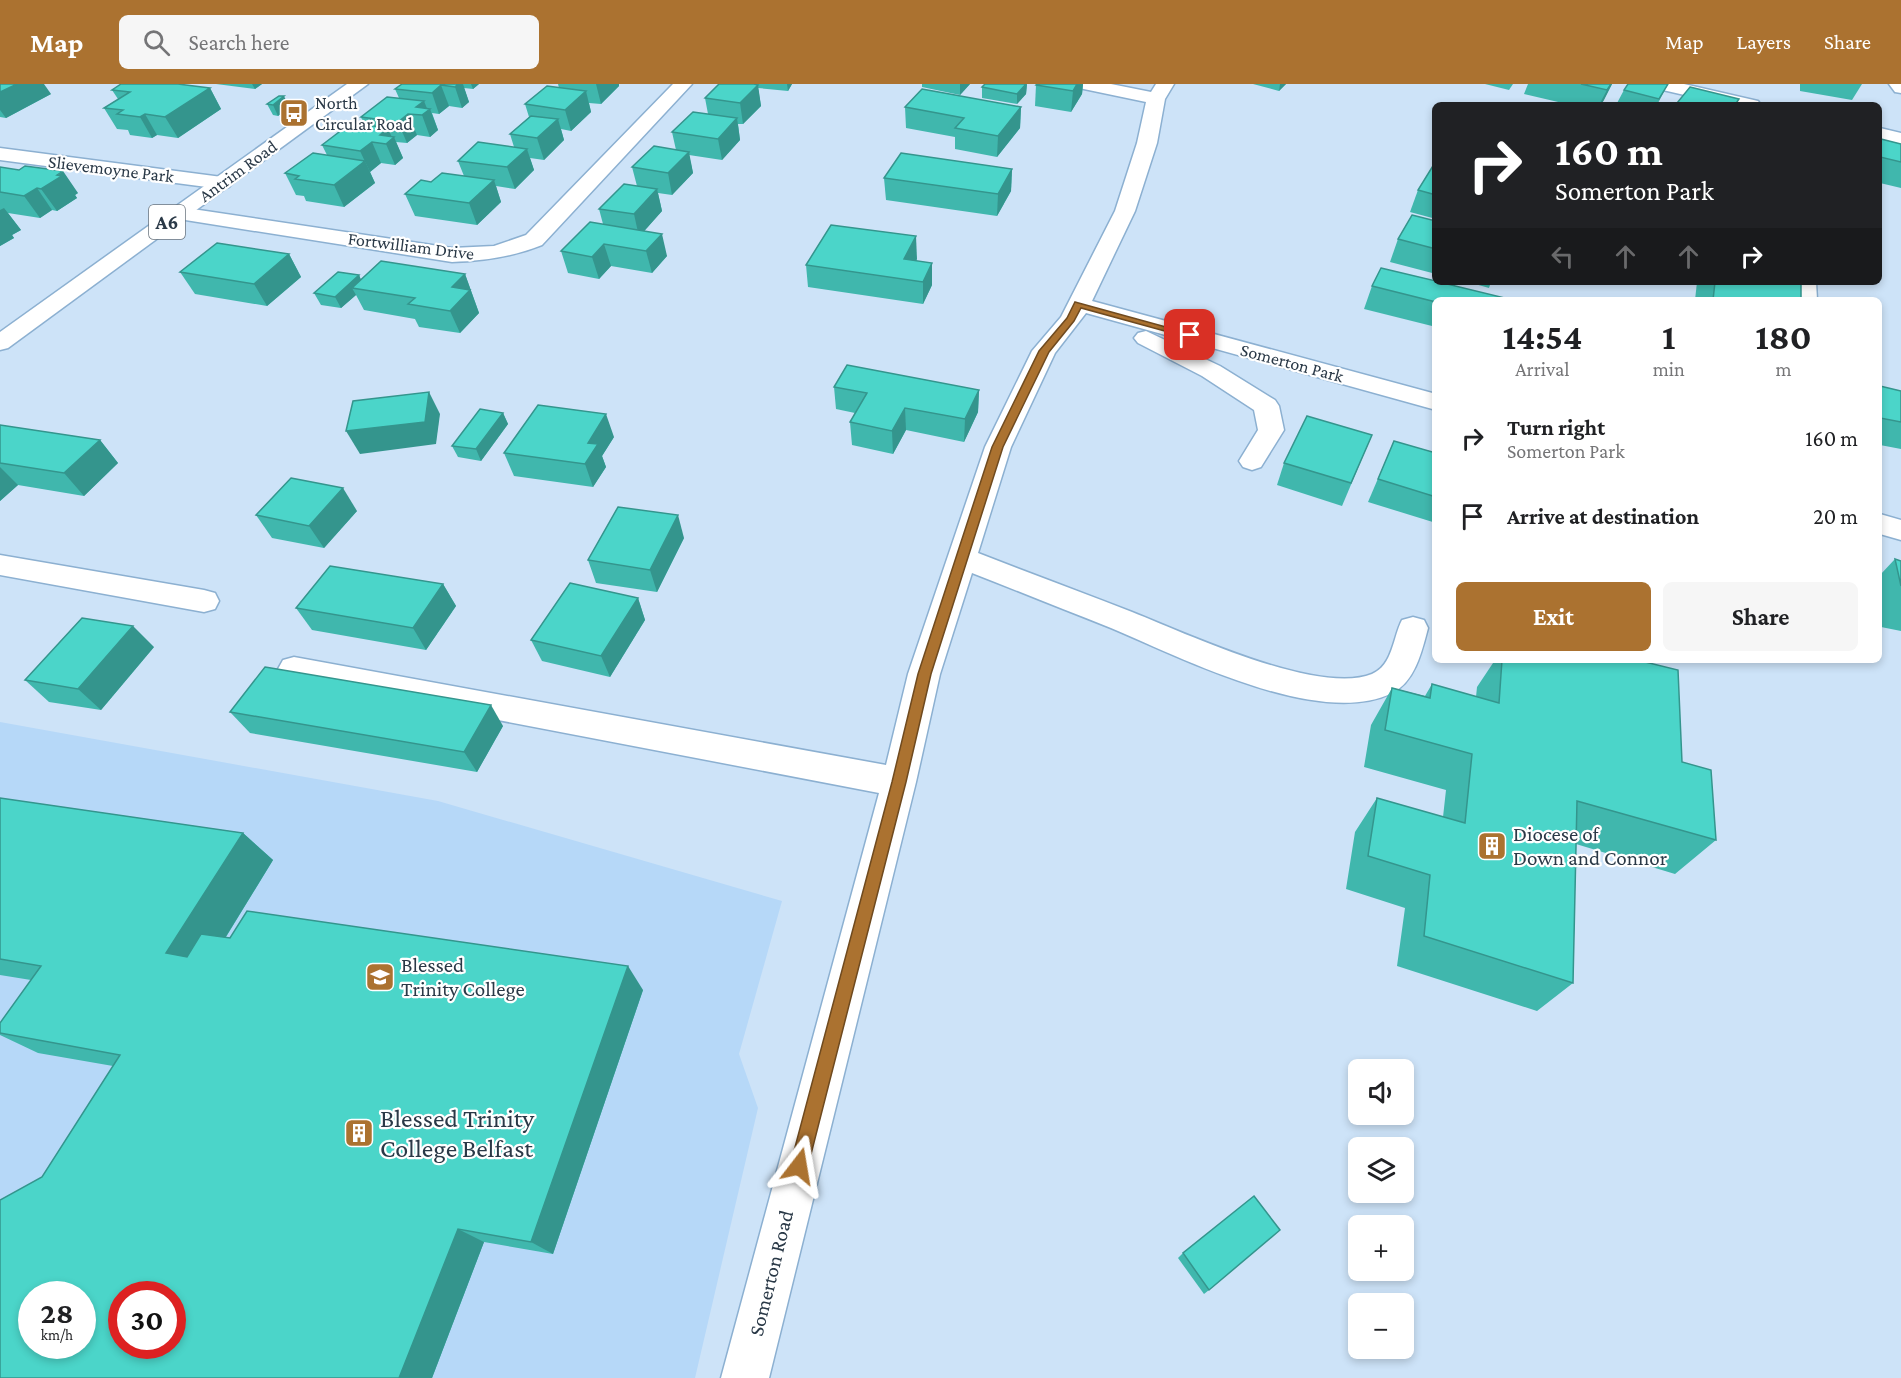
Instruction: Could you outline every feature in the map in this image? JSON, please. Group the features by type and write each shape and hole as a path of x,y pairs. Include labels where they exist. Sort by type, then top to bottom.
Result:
{"street":[{"name":"Antrim Road","path":"0,342 358,84"},
{"name":"Fortwilliam Drive","path":"179,213 452,255 490,255 510,251 534,240 683,84"},
{"path":"1085,84 1161,92"},
{"path":"1660,84 1739,102"},
{"path":"1898,84 1901,88"},
{"name":"Somerton Road","path":"745,1378 899,782 924,674 998,447 1044,351 1075,312 1125,211 1161,92"},
{"path":"1882,134 1901,139"},
{"name":"Slievemoyne Park","path":"0,154 222,183"},
{"path":"1075,312 1148,339 1211,371 1266,406 1271,430 1252,461"},
{"name":"Somerton Park","path":"1075,312 1432,401"},
{"path":"1882,525 1901,530"},
{"path":"962,558 1262,675 1325,689 1349,691 1380,684 1402,666 1413,628"},
{"path":"0,565 204,601"},
{"path":"294,669 899,782"}],"shaded area":[{"name":"Blessed Trinity College","path":"0,722 438,801 782,901 739,1054 758,1108 695,1378 0,1378"}],"building":[{"path":"0,84 17,84 0,92"},
{"path":"121,84 178,84 210,88 165,117 145,114 140,117 117,114 123,110 104,108 130,92 112,90"},
{"path":"402,84 458,84 455,87 441,85 432,93 395,89"},
{"path":"719,84 758,85 740,103 705,98"},
{"path":"985,84 1026,84 1017,94 982,87"},
{"path":"1037,84 1077,84 1073,91"},
{"path":"1581,84 1611,84 1607,90"},
{"path":"1628,84 1668,84 1659,99 1624,90"},
{"path":"547,86 586,91 565,110 525,104"},
{"path":"1690,87 1739,99 1737,102 1678,102"},
{"path":"922,89 1021,107 998,136 955,128 964,118 905,107"},
{"path":"279,96 284,96 273,105 267,104"},
{"path":"387,97 424,101 416,107 430,109 422,115 408,114 398,122 361,117"},
{"path":"693,112 737,118 718,139 672,132"},
{"path":"531,116 558,119 537,138 510,134"},
{"path":"351,123 388,128 380,135 394,137 386,144 372,142 360,151 322,145"},
{"path":"1882,139 1901,144 1901,162 1882,157"},
{"path":"478,142 527,149 507,167 458,161"},
{"path":"654,146 689,152 668,173 632,167"},
{"path":"313,153 365,161 334,185 295,179 299,176 285,173"},
{"path":"901,153 1012,169 998,194 884,178"},
{"path":"25,166 63,171 57,175 62,176 24,196 0,192 0,167 19,170"},
{"path":"1432,167 1432,194 1418,190"},
{"path":"442,173 494,180 469,203 405,194 421,180 431,182"},
{"path":"624,184 657,189 634,214 599,209"},
{"path":"1412,215 1432,220 1432,248 1398,239"},
{"path":"590,222 662,234 646,251 604,244 592,257 561,251"},
{"path":"831,225 916,236 904,259 932,263 923,282 806,265"},
{"path":"217,243 289,254 254,284 180,272"},
{"path":"381,261 465,274 452,287 470,290 450,311 408,304 415,298 352,288"},
{"path":"1381,268 1432,280 1432,285 1451,285 1501,297 1432,297 1432,301 1372,286"},
{"path":"338,272 359,275 335,297 314,293"},
{"path":"1715,285 1801,285 1801,297 1713,297"},
{"path":"847,365 979,390 965,419 905,408 892,431 850,422 867,393 834,387"},
{"path":"1882,386 1901,391 1901,422 1882,418"},
{"path":"429,392 425,422 346,431 353,401"},
{"path":"538,405 606,414 588,443 598,444 585,464 504,453"},
{"path":"480,409 503,413 476,449 452,446"},
{"path":"1307,416 1372,435 1351,483 1284,463"},
{"path":"0,425 100,440 64,473 0,463"},
{"path":"1394,441 1432,452 1432,496 1378,479"},
{"path":"291,478 343,488 309,526 256,515"},
{"path":"618,507 678,515 650,570 588,560"},
{"path":"1895,559 1901,561 1901,586"},
{"path":"330,566 443,584 413,628 296,608"},
{"path":"570,583 638,598 601,656 531,640"},
{"path":"82,618 133,626 78,689 25,680"},
{"name":"Diocese of Down and Connor","path":"1502,663 1649,663 1678,670 1682,762 1711,770 1716,840 1577,801 1573,983 1424,936 1430,875 1368,856 1377,798 1465,823 1472,754 1385,730 1392,688 1430,698 1432,684 1499,703"},
{"path":"265,667 491,705 464,752 230,712"},
{"name":"Blessed Trinity College Belfast","path":"0,798 243,833 166,953 187,957 201,934 230,938 247,911 628,966 531,1242 458,1229 399,1378 0,1378 0,1200 42,1177 120,1055 0,1033 0,1023 41,966 0,959"},
{"path":"1254,1196 1280,1230 1209,1290 1183,1253"}],"place":[{"name":"North Circular Road","path":"294,113"},
{"name":"Diocese of Down and Connor","path":"1492,846"},
{"name":"Blessed Trinity College","path":"380,977"},
{"name":"Blessed Trinity College Belfast","path":"359,1133"}],"route":[{"path":"799,1166 899,782 924,674 998,447 1044,351 1071,319 1078,304 1190,335"}]}
